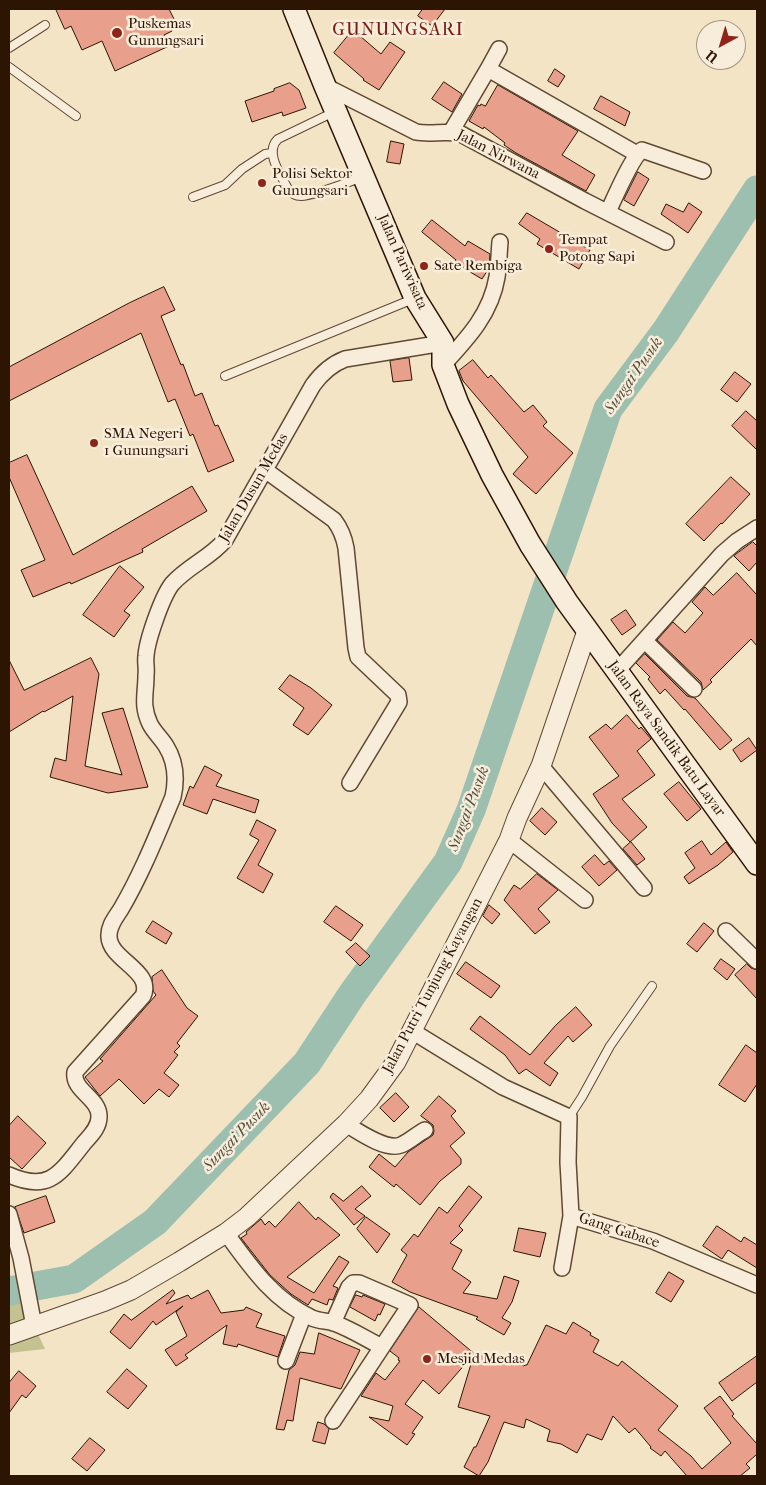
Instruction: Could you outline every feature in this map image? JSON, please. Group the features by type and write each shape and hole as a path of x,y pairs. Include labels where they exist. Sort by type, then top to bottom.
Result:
{"main road":[{"name":"Jalan Pariwisata","path":"294,9 415,298 443,343"},
{"path":"443,343 443,365 474,440 530,544 576,615"},
{"name":"Jalan Raya Sandik Batu Layar","path":"576,615 757,864"}],"street":[{"path":"451,132 499,49"},
{"path":"488,70 637,154"},
{"name":"Jalan Nirwana","path":"325,86 416,132 431,134 451,132 466,136 666,242"},
{"path":"608,212 637,154 642,150 703,170"},
{"path":"443,365 471,335 487,307 497,277 500,242"},
{"name":"Jalan Dusun Medas","path":"9,1175 31,1182 43,1181 54,1176 64,1168 99,1123 98,1110 75,1081 75,1072 143,996 143,980 112,946 109,940 109,931 137,882 173,797 175,788 176,779 173,762 166,746 150,724 144,706 146,656 158,613 167,592 186,570 213,553 225,540 313,385 326,370 344,359 443,343"},
{"path":"265,470 334,520 340,528 344,536 346,548 358,657 398,695 399,702 350,783"},
{"path":"616,672 722,554 757,528"},
{"name":"Jalan Putri Tunjung Kayangan","path":"9,1335 33,1321 105,1302 131,1290 226,1233 247,1217 346,1124 369,1099 396,1062 508,840 541,766 576,615"},
{"path":"645,641 694,689"},
{"path":"541,766 644,888"},
{"path":"508,840 584,900"},
{"path":"726,931 757,961"},
{"path":"412,1031 503,1087 569,1117"},
{"name":"Gang Gabace","path":"569,1117 568,1162 571,1216 660,1244 757,1285"},
{"path":"346,1124 376,1142 394,1146 401,1145 425,1130"},
{"path":"9,1214 21,1258 33,1321"},
{"path":"562,1268 571,1216"},
{"path":"226,1233 272,1292 304,1314 333,1323 382,1346"},
{"path":"333,1323 349,1287 355,1282 410,1304 333,1421"},
{"path":"286,1361 304,1314"}],"lane":[{"path":"9,48 45,25"},
{"path":"9,67 76,116"},
{"path":"336,111 278,139 272,146 272,153 288,189 299,196 325,190 364,176"},
{"path":"193,196 225,185 242,169 265,154 272,153"},
{"path":"225,376 415,298"},
{"path":"569,1117 610,1046 652,986"}],"shaded area":[{"path":"9,1272 45,1349 9,1353"}],"building":[{"path":"56,9 169,9 175,21 169,24 172,31 164,35 169,46 115,71 102,41 82,50 71,26 65,29"},
{"path":"423,9 445,9 432,26 418,16"},
{"path":"353,30 381,54 390,42 405,52 379,90 363,80 334,53"},
{"path":"555,69 565,76 558,87 548,81"},
{"path":"444,82 462,94 452,112 432,99"},
{"path":"290,83 299,90 306,108 283,116 282,112 252,122 245,101"},
{"path":"498,85 578,131 562,155 595,175 586,191 516,153 484,127 483,129 469,121 478,105 485,106"},
{"path":"601,96 630,112 625,126 594,109"},
{"path":"391,141 404,144 400,164 387,162"},
{"path":"638,172 649,179 634,206 624,200"},
{"path":"689,203 702,212 688,233 661,214 666,204 683,212"},
{"path":"527,213 590,250 579,269 537,244 540,239 519,224"},
{"path":"432,220 465,246 468,241 490,254 489,268 482,279 455,263 456,260 422,232"},
{"path":"164,287 175,310 161,316 195,396 202,393 215,426 218,425 234,461 208,472 193,434 190,436 175,399 168,402 141,333 9,401 9,367 129,303"},
{"path":"409,358 412,380 393,382 390,361"},
{"path":"473,360 488,378 491,375 524,412 533,405 547,422 543,426 573,453 536,494 513,474 528,457 463,381 459,371"},
{"path":"735,372 751,384 737,402 721,390"},
{"path":"746,411 757,421 757,450 732,426"},
{"path":"27,455 73,555 192,486 207,511 142,549 143,552 71,584 70,582 33,597 21,570 45,560 9,477 9,463"},
{"path":"731,477 750,494 704,541 686,524"},
{"path":"753,542 757,546 757,562 749,571 734,556"},
{"path":"120,566 144,587 124,611 130,615 114,637 83,615"},
{"path":"737,573 757,595 757,646 751,639 710,680 712,682 703,690 701,682 657,640 673,622 685,633 703,613 692,602 705,587 713,595"},
{"path":"626,610 636,625 622,635 611,620"},
{"path":"645,654 687,696 695,698 732,740 720,750 665,689 660,694 648,679 650,677 636,663"},
{"path":"91,658 99,674 85,766 122,775 102,713 123,708 148,787 108,793 50,777 55,758 66,761 73,696 43,711 9,732 9,660 24,690"},
{"path":"290,675 311,688 332,705 308,735 293,725 304,708 279,689"},
{"path":"627,715 651,739 637,751 655,775 622,799 647,827 630,842 612,823 593,794 619,776 589,737 606,724 611,729"},
{"path":"749,738 757,750 741,762 733,750"},
{"path":"205,766 222,775 216,786 259,800 255,813 213,799 207,814 183,805 190,786 193,788"},
{"path":"679,782 701,809 687,821 664,794"},
{"path":"542,808 557,822 545,835 530,821"},
{"path":"257,820 276,830 258,865 273,874 263,893 237,878 259,840 250,835"},
{"path":"702,841 711,855 726,842 733,852 718,865 689,884 684,877 695,868 685,853"},
{"path":"631,842 645,859 637,865 623,849"},
{"path":"595,855 604,865 609,861 617,870 599,886 582,867"},
{"path":"537,874 558,890 538,909 550,922 535,934 504,900 514,885 520,889"},
{"path":"489,905 500,914 492,924 483,916"},
{"path":"336,906 363,925 351,941 324,922"},
{"path":"153,921 172,933 166,944 146,932"},
{"path":"704,923 714,931 697,952 687,944"},
{"path":"356,943 370,956 360,966 346,952"},
{"path":"721,959 735,969 727,980 714,969"},
{"path":"466,962 500,986 491,998 457,974"},
{"path":"747,964 757,970 757,999 735,975"},
{"path":"162,970 187,1008 198,1016 177,1043 180,1046 174,1052 178,1055 164,1073 179,1085 169,1097 159,1089 144,1104 119,1079 100,1096 85,1077 103,1061 100,1059 156,995 153,991 152,977"},
{"path":"576,1007 592,1025 573,1042 568,1036 544,1063 558,1073 550,1086 526,1069 519,1074 505,1055 470,1029 480,1016 530,1055 555,1026"},
{"path":"746,1045 757,1053 757,1084 745,1102 719,1085"},
{"path":"396,1093 409,1107 394,1122 380,1108"},
{"path":"439,1096 456,1111 451,1116 465,1133 450,1146 461,1159 461,1164 440,1181 420,1205 396,1184 394,1187 369,1167 379,1154 395,1167 408,1152 433,1135 433,1125 421,1116"},
{"path":"18,1116 46,1143 22,1169 9,1157 9,1126"},
{"path":"362,1186 371,1196 355,1209 365,1216 354,1225 330,1197 333,1193 343,1201"},
{"path":"469,1186 482,1197 459,1226 463,1230 450,1243 462,1250 452,1269 471,1282 463,1293 497,1299 504,1276 519,1281 512,1302 502,1318 511,1323 504,1335 476,1319 478,1317 410,1292 392,1282 407,1255 401,1250 414,1234 418,1237 439,1207 447,1213"},
{"path":"46,1196 55,1222 24,1233 15,1207"},
{"path":"299,1202 316,1220 318,1217 340,1235 287,1277 314,1293 339,1256 349,1262 333,1286 338,1288 333,1300 329,1299 327,1305 312,1299 308,1305 291,1294 270,1275 241,1238 261,1219 265,1225 269,1221 275,1227"},
{"path":"366,1217 390,1234 377,1253 357,1229"},
{"path":"717,1226 741,1242 744,1237 757,1245 757,1268 728,1250 722,1259 703,1246"},
{"path":"519,1228 546,1233 540,1257 514,1251"},
{"path":"669,1272 684,1281 671,1302 656,1293"},
{"path":"173,1290 175,1293 166,1304 188,1295 191,1299 208,1290 221,1313 244,1310 246,1307 262,1314 256,1327 285,1336 278,1357 238,1344 237,1347 223,1344 227,1325 185,1355 188,1358 176,1366 165,1350 187,1336 176,1312 183,1306 156,1325 153,1321 130,1349 110,1332 124,1314 131,1320"},
{"path":"356,1295 362,1297 363,1295 385,1304 375,1321 350,1307"},
{"path":"419,1307 477,1356 479,1352 501,1364 504,1356 524,1366 527,1365 546,1325 566,1334 573,1322 599,1340 593,1352 618,1366 622,1361 678,1406 658,1430 691,1456 702,1469 731,1443 704,1408 720,1396 734,1414 732,1416 757,1444 757,1454 746,1464 750,1468 740,1476 687,1476 665,1451 661,1456 650,1448 635,1428 629,1433 613,1416 602,1440 587,1434 577,1453 561,1444 547,1441 550,1430 526,1419 524,1428 504,1422 488,1462 479,1476 464,1467 474,1447 476,1447 490,1416 458,1407 474,1354 439,1394 423,1380 405,1404 423,1417 412,1433 415,1434 407,1445 369,1417 389,1421 393,1406 361,1396 376,1373 385,1380 400,1361 390,1351"},
{"path":"319,1333 360,1350 341,1389 300,1378 293,1421 287,1420 284,1430 276,1429 289,1370 295,1365 300,1352 314,1354"},
{"path":"757,1356 757,1382 732,1401 719,1383"},
{"path":"127,1369 147,1386 128,1409 107,1392"},
{"path":"19,1371 36,1386 26,1398 22,1395 9,1413 9,1383"},
{"path":"318,1422 324,1424 329,1429 325,1444 313,1441"},
{"path":"90,1438 105,1450 87,1471 72,1459"}],"waterway":[{"name":"Sungai Pusuk","path":"9,1291 74,1279 155,1222 307,1063 353,993 448,862 471,810 608,409 666,331 757,190"}],"place":[{"name":"Puskemas Gunungsari","path":"117,33"},
{"name":"Polisi Sektor Gunungsari","path":"262,183"},
{"name":"Tempat Potong Sapi","path":"549,249"},
{"name":"Sate Rembiga","path":"424,266"},
{"name":"SMA Negeri 1 Gunungsari","path":"94,443"},
{"name":"Mesjid Medas","path":"427,1359"}],"district":[{"name":"GUNUNGSARI","path":"398,31"}]}
